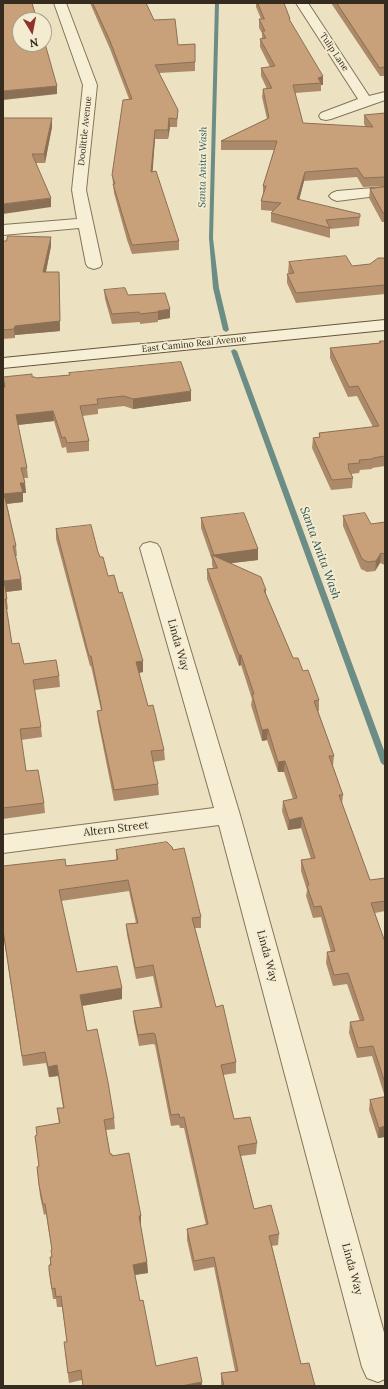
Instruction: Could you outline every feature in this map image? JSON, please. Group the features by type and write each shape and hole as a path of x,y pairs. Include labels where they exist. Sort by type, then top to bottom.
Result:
{"street":[{"name":"Doolittle Avenue","path":"60,3 90,85 79,190 94,264"},
{"name":"Tulip Lane","path":"302,3 366,101"},
{"path":"326,116 366,101 385,96"},
{"path":"336,196 385,191"},
{"path":"3,230 85,223"},
{"name":"East Camino Real Avenue","path":"3,362 385,325"},
{"name":"Linda Way","path":"150,548 228,815 378,1367"},
{"name":"Altern Street","path":"3,844 228,815"}],"building":[{"path":"3,3 32,3 35,12 12,12 12,52 47,52 57,86 3,91"},
{"path":"93,3 146,3 154,20 175,19 178,45 195,44 195,62 155,65 178,110 177,119 169,118 168,130 155,130 151,172 156,171 179,241 132,245 113,184 115,184 112,175 123,100 132,99 110,41"},
{"path":"258,3 284,3 289,19 323,76 318,78 321,83 293,85 303,123 373,127 364,115 385,113 385,177 364,178 357,168 305,172 297,199 360,214 360,217 326,220 330,228 271,213 281,203 261,201 266,186 263,186 277,141 221,141 269,118 263,89 272,88 261,68 275,66 260,39 266,38 262,31 265,31 259,19 264,19"},
{"path":"337,3 385,3 385,68 380,68"},
{"path":"3,118 52,118 44,154 32,154 51,198 3,204"},
{"path":"385,187 385,213 383,213 370,189"},
{"path":"8,236 51,237 43,272 59,272 60,321 15,326 14,329 3,330 3,241 6,241"},
{"path":"346,256 352,266 370,264 378,258 385,258 385,285 296,293 287,274 294,273 289,262"},
{"path":"125,288 128,295 165,293 170,309 140,314 139,312 112,314 104,290"},
{"path":"380,341 385,341 385,456 359,460 360,463 348,464 348,468 353,478 332,480 313,438 320,437 319,433 379,426 358,386 349,387 330,348 380,343"},
{"path":"181,362 191,391 133,399 124,396 97,399 98,404 80,406 89,441 67,443 65,437 62,438 53,411 16,415 27,468 21,468 25,483 20,483 23,492 4,494 16,546 13,546 21,579 4,581 7,599 5,599 12,644 19,643 24,664 56,660 59,676 33,680 41,727 20,729 26,771 38,770 44,803 3,808 3,387 5,387 3,377 32,374 32,377 36,378 70,375 69,373"},
{"path":"244,513 258,549 214,555 201,518"},
{"path":"365,513 371,524 385,522 385,554 381,553 376,561 368,562 362,559 343,516"},
{"path":"91,525 98,552 100,557 103,557 108,576 114,575 119,593 122,592 143,661 136,662 148,706 153,705 164,750 151,751 158,784 114,790 97,711 102,710 91,656 89,656 56,529"},
{"path":"212,555 261,577 266,590 264,590 293,658 298,658 303,671 308,670 319,700 314,701 334,756 329,756 343,795 339,795 370,880 385,878 385,901 371,903 385,942 385,1083 373,1046 358,1048 350,1022 364,1020 348,973 334,975 327,952 335,951 321,906 314,907 301,860 315,858 302,817 289,820 283,801 297,798 285,761 278,762 268,729 262,730 252,694 254,694 241,655 239,655 207,569 217,568"},
{"path":"167,842 173,850 184,848 201,917 192,918 216,1007 223,1005 236,1062 221,1065 234,1119 250,1117 257,1143 238,1146 254,1209 271,1205 279,1234 269,1236 301,1364 309,1363 315,1386 224,1386 221,1373 238,1371 214,1257 194,1261 187,1229 208,1224 184,1117 180,1118 179,1114 171,1115 155,1034 138,1035 133,1011 162,1007 153,965 135,968 126,924 138,923 128,880 59,890 77,972 117,966 122,988 80,995 87,1031 97,1029 108,1082 114,1118 104,1120 110,1154 112,1154 112,1156 129,1153 141,1216 139,1216 147,1262 133,1265 140,1301 143,1300 156,1366 197,1357 202,1382 181,1386 83,1386 81,1370 68,1373 64,1342 67,1342 61,1296 56,1297 55,1288 52,1289 49,1270 49,1265 51,1265 50,1257 52,1257 52,1250 45,1204 43,1204 39,1185 37,1167 39,1166 35,1136 37,1135 36,1127 60,1123 57,1108 64,1108 57,1065 48,1067 45,1052 22,1056 3,930 3,866 65,859 66,866 116,860 118,859 116,850"},
{"path":"385,1097 385,1126 379,1128 370,1100"}],"waterway":[{"name":"Santa Anita Wash","path":"217,3 211,238 216,288 226,330"},
{"name":"Santa Anita Wash","path":"234,351 385,763"}]}
